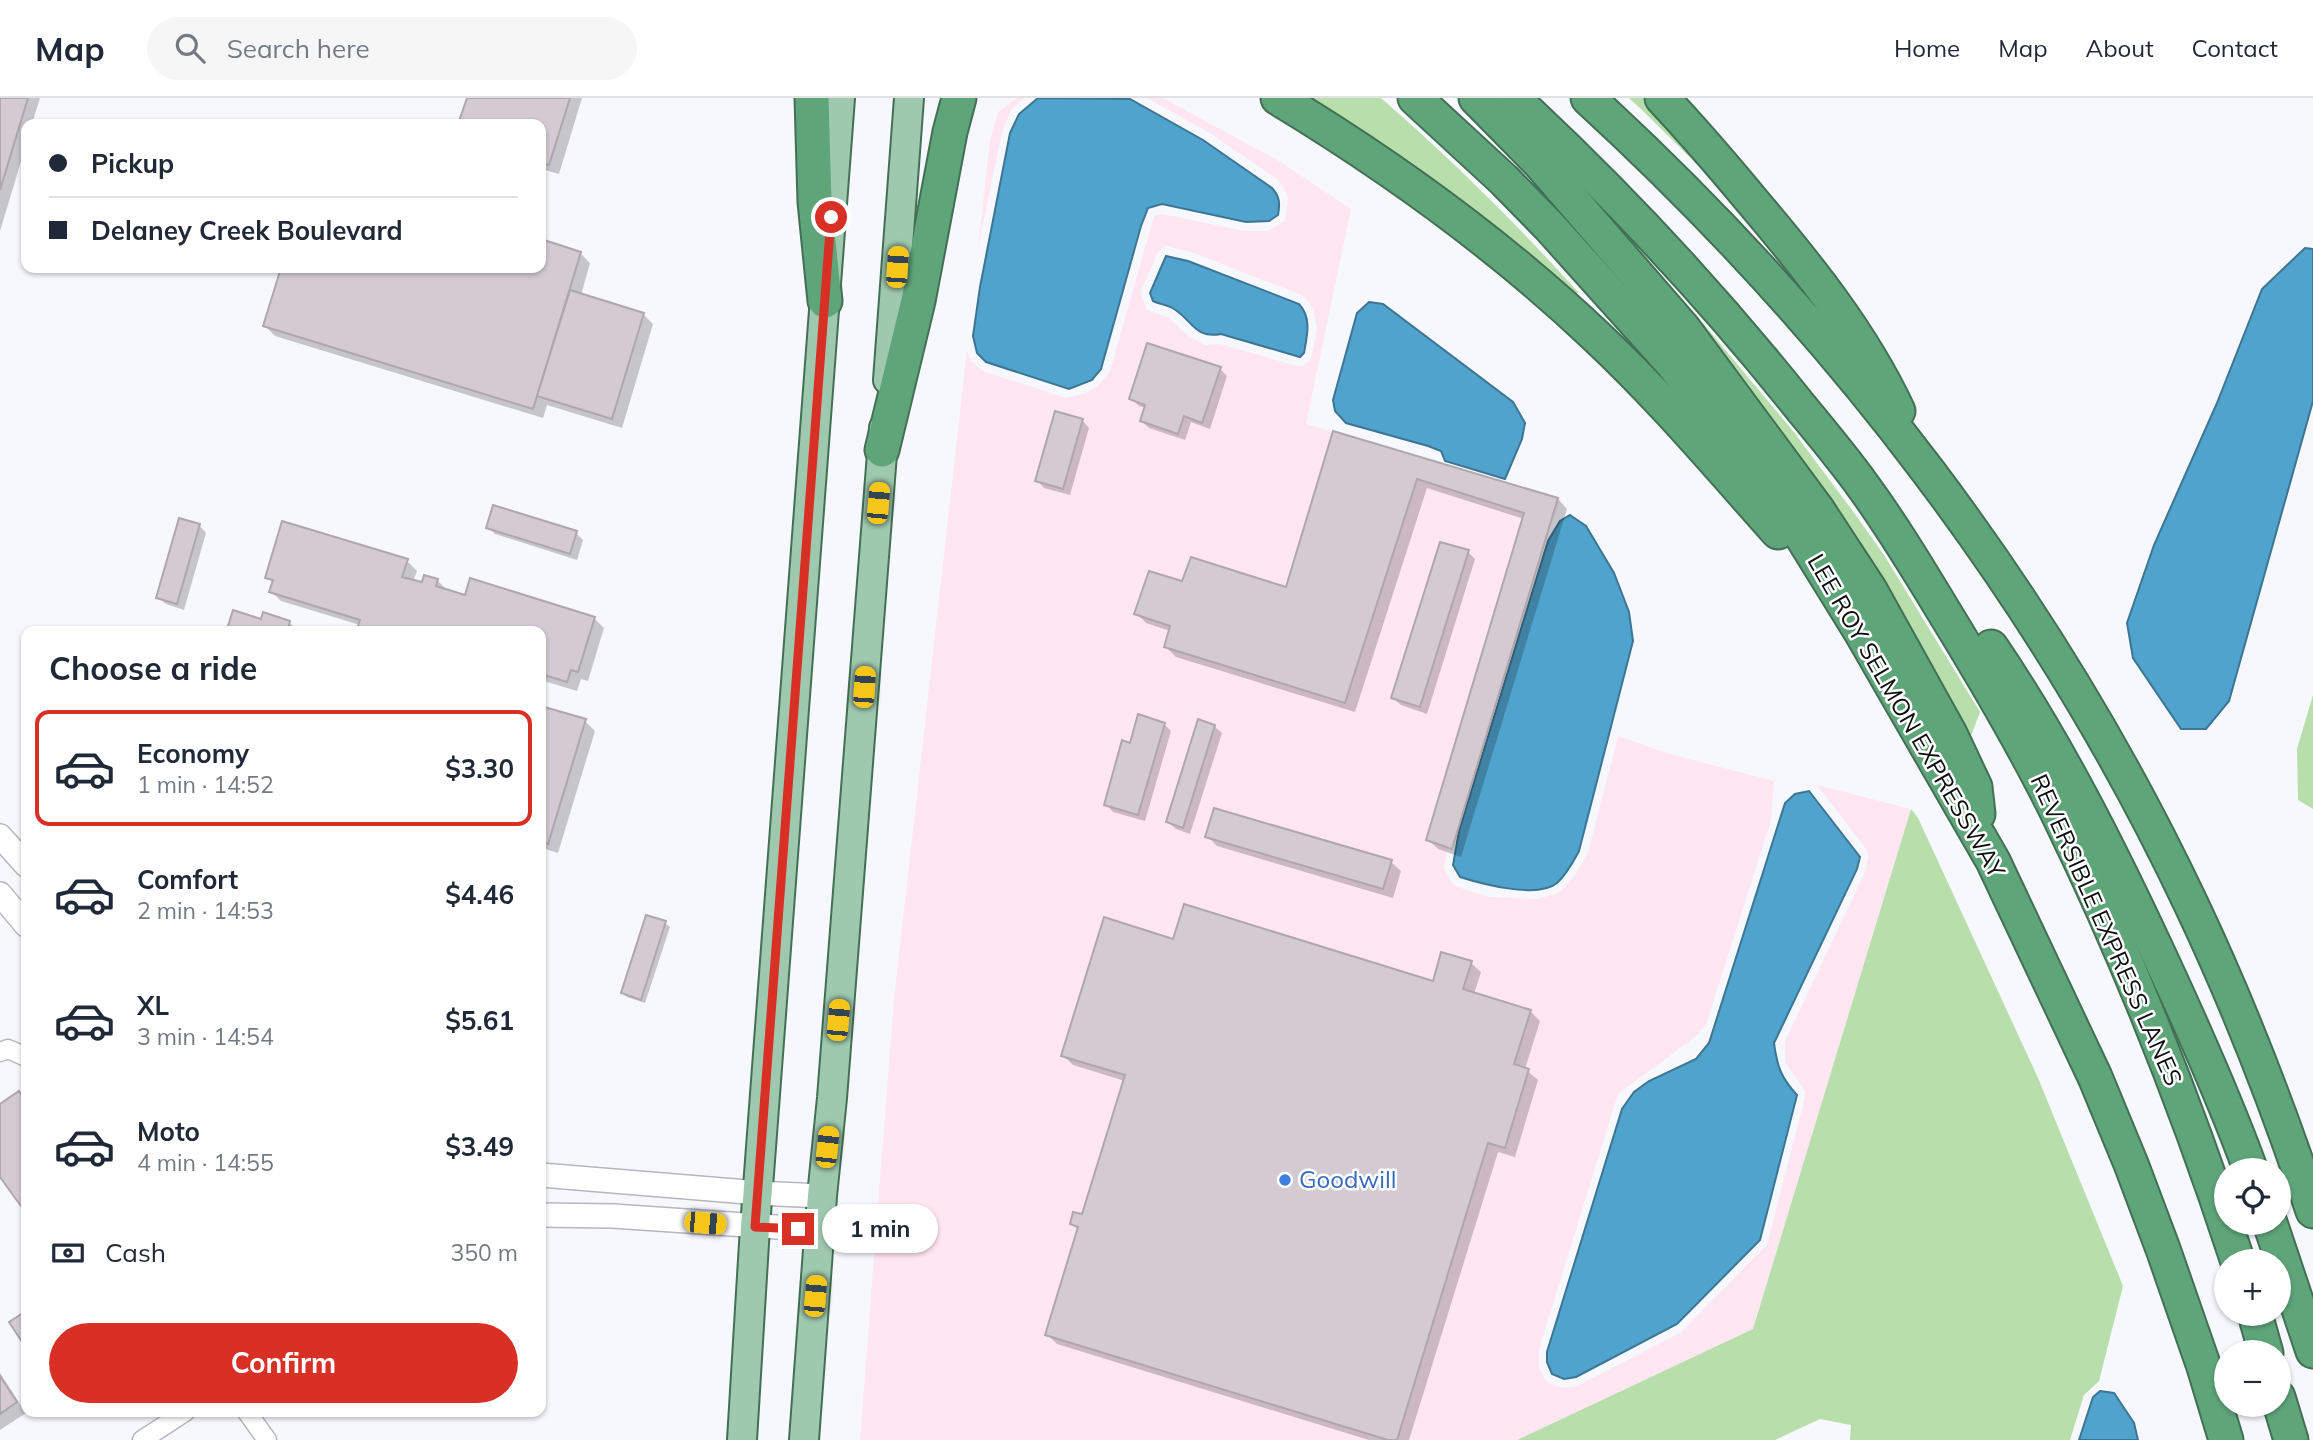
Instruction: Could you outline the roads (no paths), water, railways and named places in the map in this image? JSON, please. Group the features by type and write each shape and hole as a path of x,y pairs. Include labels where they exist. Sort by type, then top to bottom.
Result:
{"highway":[{"path":"812,98 815,202 825,301"},
{"path":"882,450 912,326 959,98"},
{"path":"1278,98 1411,183 1544,289 1673,413 1835,593"},
{"name":"LEE ROY SELMON EXPRESSWAY","path":"1415,98 1504,180 1549,226 1672,363 1783,506 1835,593 1956,773 1987,851 2052,982 2131,1164 2204,1367 2226,1440"},
{"path":"1476,98 1539,162 1683,328 1817,509 1870,590 1950,734 1956,773"},
{"name":"REVERSIBLE EXPRESS LANES","path":"1513,98 1620,201 1721,309 1863,486 1931,590 1994,673 2030,759 2097,898 2159,1043 2234,1249"},
{"path":"1588,98 1757,266 1849,371 1916,456 2021,604 2127,781 2195,914 2258,1059 2313,1211"},
{"path":"1662,98 1777,230 1857,335 1891,396 1916,456"},
{"path":"1994,673 2042,728 2132,897 2206,1059 2246,1158"},
{"path":"2274,1235 2313,1351"},
{"path":"2284,1417 2291,1440"}],"main road":[{"path":"743,1440 755,1227 840,98"},
{"path":"804,1440 909,98"}],"street":[{"path":"0,836 21,859"},
{"path":"0,894 21,919"},
{"path":"0,1052 8,1049 21,1054"},
{"path":"546,1175 822,1196"},
{"path":"546,1215 613,1216 820,1230"},
{"path":"142,1440 177,1417"},
{"path":"251,1417 267,1440"}],"water":[{"path":"1038,98 1130,99 1203,140 1272,188 1279,201 1278,215 1269,221 1246,222 1162,204 1148,208 1101,369 1092,380 1069,389 986,362 977,353 973,336 1010,133 1019,114"},
{"path":"2305,248 2313,249 2313,401 2229,701 2206,729 2181,729 2133,658 2127,623 2154,545 2217,403 2262,289"},
{"path":"1166,256 1188,261 1299,304 1307,321 1304,353 1300,357 1221,334 1205,334 1174,309 1153,301 1150,293"},
{"path":"1369,302 1383,304 1513,402 1525,423 1522,439 1505,479 1445,461 1441,451 1428,446 1346,423 1335,411 1333,400 1357,313"},
{"path":"1570,515 1586,526 1614,573 1629,612 1633,641 1579,851 1567,872 1548,888 1510,889 1460,877 1453,865 1459,831 1548,541 1560,521"},
{"path":"1809,791 1860,857 1857,869 1774,1043 1781,1071 1797,1095 1760,1240 1677,1324 1576,1377 1564,1379 1552,1374 1547,1362 1547,1352 1622,1109 1634,1092 1649,1081 1696,1059 1709,1043 1785,803 1795,794"},
{"path":"2100,1391 2114,1393 2134,1423 2138,1440 2079,1440 2093,1397"}],"place":[{"name":"Goodwill","path":"1285,1180"}]}
